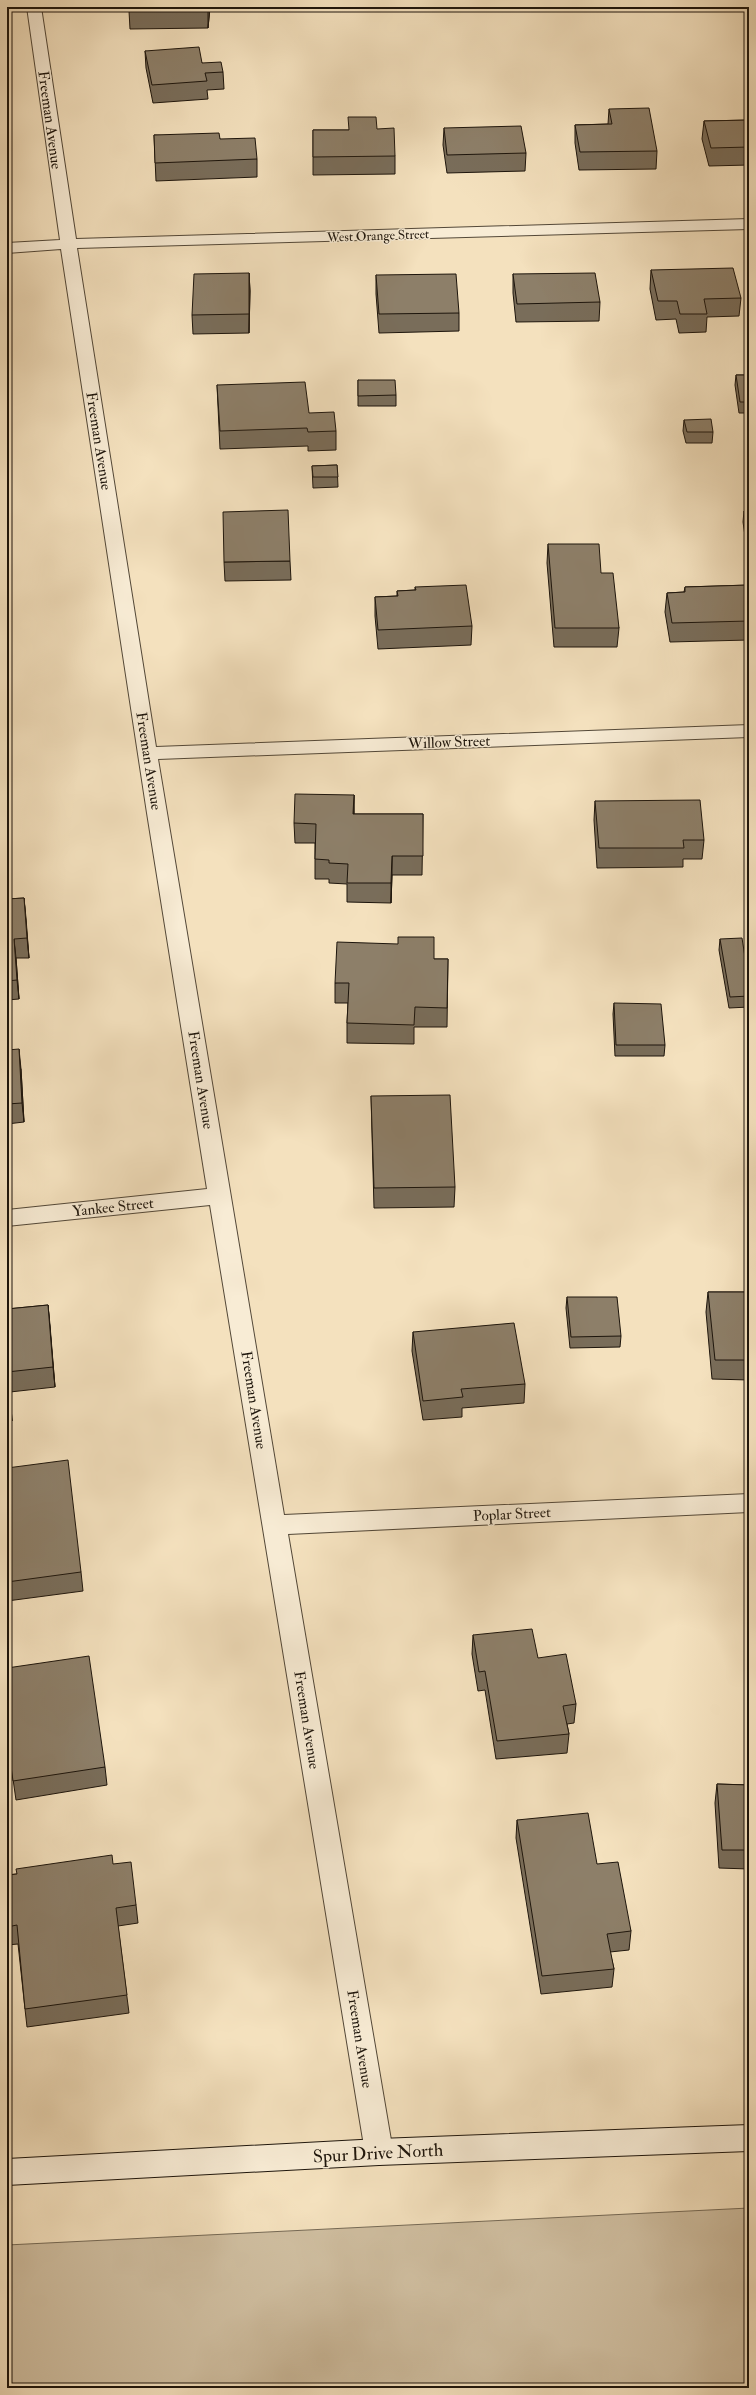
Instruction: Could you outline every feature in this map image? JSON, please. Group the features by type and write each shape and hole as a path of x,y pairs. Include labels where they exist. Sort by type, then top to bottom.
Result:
{"street":[{"name":"Freeman Avenue","path":"34,7 68,244 148,753 274,1525 379,2152"},
{"name":"West Orange Street","path":"7,248 68,244 749,224"},
{"name":"Willow Street","path":"148,753 749,731"},
{"name":"Yankee Street","path":"7,1218 220,1196"},
{"name":"Poplar Street","path":"274,1525 749,1503"},
{"name":"Spur Drive North","path":"7,2172 379,2152 749,2138"}],"shaded area":[{"path":"749,2208 749,2388 7,2388 7,2245"}],"building":[{"path":"130,7 208,7 208,11 129,11"},
{"path":"199,47 202,63 221,62 223,72 205,73 207,81 152,85 145,51"},
{"path":"649,108 657,151 580,152 575,125 612,124 609,109"},
{"path":"348,117 376,117 377,129 394,128 395,156 313,157 313,130 349,130"},
{"path":"749,120 749,147 711,148 704,121"},
{"path":"521,126 526,153 447,155 444,128"},
{"path":"219,133 220,139 255,138 257,159 155,163 154,135"},
{"path":"733,268 741,298 704,299 707,314 680,314 677,301 658,301 651,270"},
{"path":"249,273 249,314 192,315 194,274"},
{"path":"595,273 600,302 517,304 513,274"},
{"path":"456,274 459,313 379,314 376,275"},
{"path":"736,375 749,375 749,402 740,402"},
{"path":"358,380 395,380 396,395 358,396"},
{"path":"305,382 309,413 334,412 336,431 308,432 307,428 220,431 217,385"},
{"path":"711,419 713,432 687,432 684,420"},
{"path":"337,465 338,477 313,477 312,466"},
{"path":"288,510 290,561 224,562 223,512"},
{"path":"744,511 749,511 749,525 746,525"},
{"path":"548,544 599,544 601,573 613,573 619,628 555,628"},
{"path":"466,585 472,626 378,630 375,597 398,596 397,591 416,590 415,587"},
{"path":"749,585 749,621 672,623 667,593 685,592 685,587"},
{"path":"295,794 354,795 353,814 423,814 423,856 392,856 391,883 347,883 348,864 329,863 329,860 315,859 316,824 294,823"},
{"path":"700,800 704,840 683,840 684,848 599,848 595,801"},
{"path":"24,898 27,938 14,939 17,980 7,981 7,899"},
{"path":"398,937 434,937 434,959 448,959 447,1008 415,1007 414,1025 347,1023 349,983 335,983 337,942 398,944"},
{"path":"742,938 749,983 749,996 730,997 720,939"},
{"path":"614,1003 661,1004 665,1045 616,1045"},
{"path":"19,1049 22,1103 7,1104 7,1050"},
{"path":"450,1095 455,1187 374,1188 371,1096"},
{"path":"708,1292 749,1292 749,1360 715,1360"},
{"path":"567,1297 617,1297 621,1336 571,1337"},
{"path":"48,1305 53,1367 7,1372 7,1309"},
{"path":"514,1323 525,1384 461,1389 463,1397 423,1401 413,1332"},
{"path":"7,1372 9,1402 7,1402"},
{"path":"68,1460 81,1572 7,1582 7,1468"},
{"path":"532,1629 538,1658 566,1654 576,1704 563,1706 569,1734 497,1741 485,1671 479,1672 473,1635"},
{"path":"89,1656 105,1767 13,1781 7,1737 7,1668"},
{"path":"717,1784 749,1785 749,1850 722,1850"},
{"path":"588,1813 597,1864 618,1862 631,1931 607,1934 614,1969 542,1976 517,1820"},
{"path":"112,1855 113,1864 131,1862 136,1905 116,1908 127,1995 25,2009 17,1925 7,1927 7,1875 17,1874 16,1869"}]}
